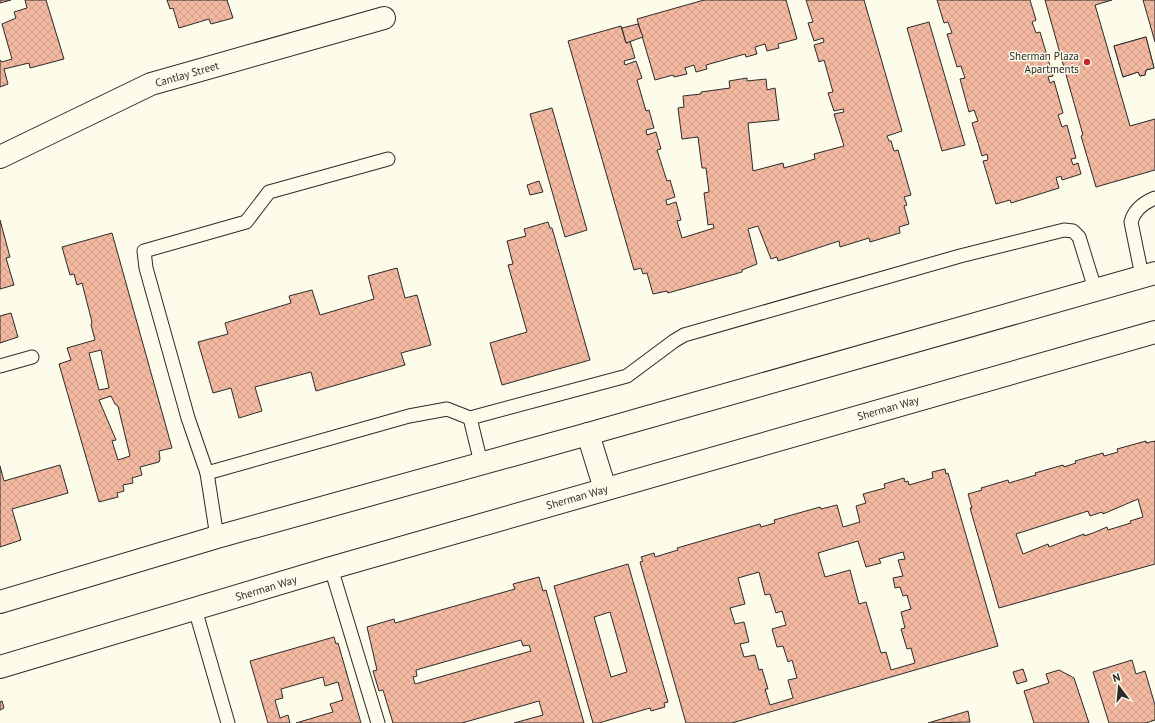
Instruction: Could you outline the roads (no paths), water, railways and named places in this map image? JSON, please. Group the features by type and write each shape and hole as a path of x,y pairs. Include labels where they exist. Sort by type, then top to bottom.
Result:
{"main road":[{"name":"Cantlay Street","path":"0,157 151,84 384,18"},
{"path":"0,602 217,537 588,434 1149,274"},
{"name":"Sherman Way","path":"0,667 331,568 1155,332"},
{"path":"588,434 605,489"}],"lane":[{"path":"217,537 207,473 188,418 146,268 144,251 246,222 269,192 388,159"},
{"path":"1149,274 1131,222 1133,214 1145,202 1155,198"},
{"path":"207,473 409,416 447,409 470,418 627,376 684,335 960,256 1064,230 1073,231 1079,237 1095,289"},
{"path":"0,366 32,356"},
{"path":"470,418 481,463"},
{"path":"331,568 378,723"},
{"path":"195,609 228,723"}],"place":[{"name":"Sherman Plaza Apartments","path":"1087,62"}]}
